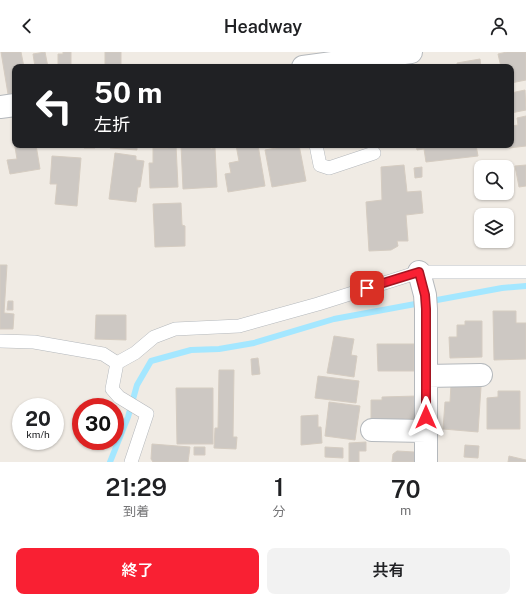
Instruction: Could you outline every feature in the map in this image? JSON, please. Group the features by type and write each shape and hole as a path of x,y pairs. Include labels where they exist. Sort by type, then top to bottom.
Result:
{"street":[{"path":"327,64 411,52"},
{"path":"0,107 12,105"},
{"path":"419,272 425,302 426,462"},
{"path":"426,376 481,375"},
{"path":"372,430 426,431"}],"lane":[{"path":"317,148 320,165 329,168 374,153"},
{"path":"117,363 135,353 154,337 175,329 238,326 318,304 419,272 526,272"},
{"path":"0,341 34,342 103,354 117,363"},
{"path":"117,363 112,389 119,397 143,413 147,414 131,462"}],"building":[{"path":"1,52 21,52 23,64 12,64 12,93 8,94"},
{"path":"45,52 47,64 35,64 33,54"},
{"path":"63,52 71,52 71,64 58,64 58,54 63,54"},
{"path":"105,52 121,52 121,64 105,64"},
{"path":"507,52 526,52 526,80 514,82 514,64 500,64 498,54"},
{"path":"480,59 481,64 457,64"},
{"path":"525,90 526,110 514,112 514,92"},
{"path":"526,116 526,146 514,147 514,126 518,125 517,118"},
{"path":"15,148 36,148 40,169 10,174 7,160 17,159"},
{"path":"110,148 137,148 137,150"},
{"path":"153,148 176,148 178,187 150,188 149,163 153,163"},
{"path":"181,148 215,148 217,187 183,189"},
{"path":"237,148 259,148 265,186 228,192 225,174 231,173 229,163 239,161"},
{"path":"276,148 300,148 306,181 272,187 265,150"},
{"path":"417,148 477,148 478,156 426,162 424,149 417,150"},
{"path":"115,153 136,156 136,160 144,161 136,202 109,199"},
{"path":"52,156 81,158 77,206 55,204 57,184 50,184"},
{"path":"404,165 407,192 421,191 423,213 406,215 408,241 397,241 398,246 391,250 369,251 366,202 382,200 381,167"},
{"path":"526,165 526,186 519,187 515,166"},
{"path":"422,167 422,177 415,178 414,168"},
{"path":"181,203 182,225 185,226 185,246 155,247 153,204"},
{"path":"0,265 7,265 4,313 14,314 13,329 0,329"},
{"path":"8,301 13,301 13,310 7,310"},
{"path":"493,311 516,311 516,323 526,323 526,359 494,360"},
{"path":"96,315 126,315 126,340 95,339"},
{"path":"465,321 482,321 482,357 450,358 449,337 457,337 457,325 465,325"},
{"path":"334,336 354,339 351,355 357,356 354,377 327,373"},
{"path":"377,344 414,344 414,371 378,371"},
{"path":"258,358 260,374 252,375 251,359"},
{"path":"219,370 234,370 233,437 237,437 236,449 214,448 215,428 218,428"},
{"path":"318,376 359,381 356,403 315,398"},
{"path":"451,384 481,387 478,432 443,429 445,402 450,402"},
{"path":"176,388 213,388 213,444 177,444"},
{"path":"498,391 520,391 520,429 487,429 487,398 498,397"},
{"path":"417,396 417,419 404,419 404,425 371,423 371,400 382,400 382,397"},
{"path":"329,402 360,406 355,440 325,436"},
{"path":"318,415 318,427 321,427 322,443 301,445 301,416"},
{"path":"366,442 366,451 359,451 359,462 349,462 349,443"},
{"path":"152,444 190,447 188,462 153,462 151,459"},
{"path":"465,445 479,446 478,458 464,457"},
{"path":"194,447 205,447 205,455 194,455"},
{"path":"325,447 343,448 343,458 325,457"},
{"path":"397,451 414,452 423,462 392,462 393,454"},
{"path":"509,456 526,460 526,462 508,462"}],"waterway":[{"path":"110,462 128,417 137,385 151,361 191,350 219,349 254,343 334,319 502,288 526,286"}],"route":[{"path":"367,288 419,272 425,295 426,309 426,417"}]}
